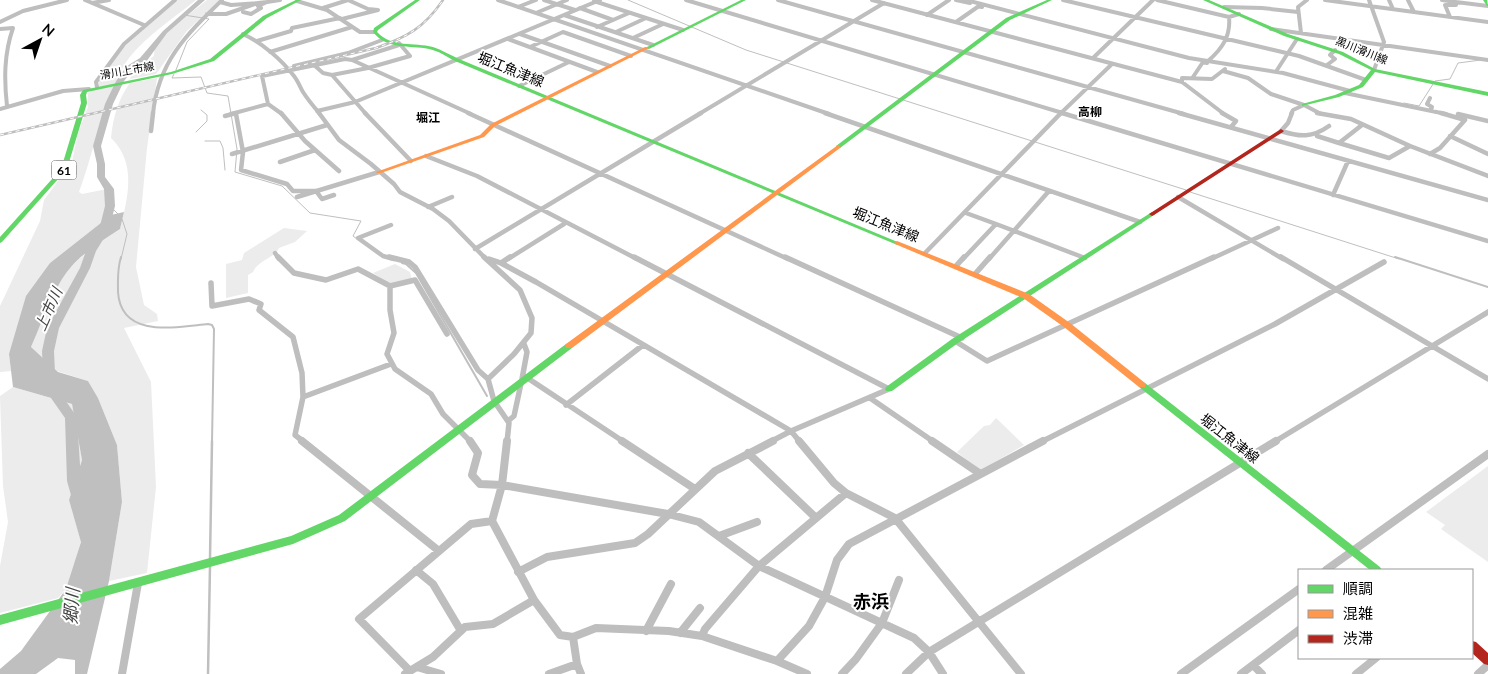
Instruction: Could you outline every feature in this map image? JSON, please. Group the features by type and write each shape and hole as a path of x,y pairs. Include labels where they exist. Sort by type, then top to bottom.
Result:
{"street":[{"path":"0,22 23,11 67,0"},
{"path":"85,0 144,25"},
{"path":"92,3 109,0"},
{"path":"0,109 63,91 93,88 124,44 175,0"},
{"path":"217,14 225,6 280,0"},
{"path":"257,40 291,31 292,28 378,10 368,9 348,0 323,8"},
{"path":"360,32 372,34 418,0"},
{"path":"501,0 1140,222"},
{"path":"518,7 536,0"},
{"path":"544,0 575,10"},
{"path":"536,13 567,0"},
{"path":"589,0 683,30"},
{"path":"318,111 355,102 401,84 600,0"},
{"path":"686,0 1488,241"},
{"path":"297,197 379,172 482,136 493,125 744,0"},
{"path":"778,0 1488,200"},
{"path":"872,0 1182,82 1215,109 1236,121 1231,127"},
{"path":"927,14 949,0"},
{"path":"956,0 1016,14"},
{"path":"966,0 1202,62 1282,73 1376,101 1431,109 1488,121"},
{"path":"0,620 293,540 342,518 524,378 670,274 963,52 1016,14 1050,0"},
{"path":"1063,0 1288,54 1326,65 1366,80"},
{"path":"1092,58 1153,0"},
{"path":"1157,0 1229,17 1239,14"},
{"name":"黒川滑川線","path":"1205,0 1271,29 1299,36 1334,50 1374,70 1488,94"},
{"path":"1277,70 1299,36 1299,5 1307,0"},
{"path":"1325,0 1488,22"},
{"path":"518,572 547,557 635,543 648,534 715,470 791,432 889,389 904,380 927,361 1281,131 1288,123 1293,110 1361,86 1374,70 1384,45 1369,0"},
{"path":"1389,0 1392,9"},
{"path":"1408,0 1414,12"},
{"path":"1442,0 1488,5"},
{"path":"1485,0 1488,5"},
{"path":"151,131 156,92 161,75 177,47 221,1 225,6"},
{"path":"298,1 323,8 360,32 372,34 382,40"},
{"name":"滑川上市線","path":"0,241 64,169 84,103 83,94 93,88 161,75 212,60 270,13 298,1"},
{"path":"243,12 250,14 262,8 258,6 268,2"},
{"path":"1450,17 1445,6 1456,5 1456,2"},
{"path":"207,14 242,9 258,3"},
{"path":"476,249 884,3"},
{"path":"956,22 979,6"},
{"path":"580,8 613,20"},
{"path":"1224,8 1253,8 1298,12"},
{"path":"588,31 629,13"},
{"path":"564,15 653,45"},
{"path":"1209,62 1227,39 1230,32 1229,17"},
{"path":"616,32 646,18"},
{"path":"634,38 663,24"},
{"path":"270,52 352,27"},
{"path":"0,29 13,28 5,52 2,72 8,106"},
{"path":"530,47 563,32 631,56"},
{"path":"243,34 257,40 263,48 282,62 295,77 303,92 333,134 349,149 372,164 400,192 428,206 449,221 520,290 532,318 531,334 524,344 488,379"},
{"path":"520,34 610,66"},
{"path":"1299,36 1384,45 1488,60"},
{"path":"508,39 597,72"},
{"path":"1112,39 1189,58 1281,75 1346,92"},
{"path":"268,104 262,76 348,53 382,40"},
{"name":"堀江魚津線","path":"382,40 436,49 519,86 1026,296 1067,325 1375,569"},
{"path":"314,65 323,73 332,75 368,68 410,56 399,44 352,60"},
{"path":"1326,65 1335,59 1330,55 1334,50"},
{"path":"287,69 345,59 352,60 401,84 727,231 959,340 987,361 1278,228"},
{"path":"519,86 570,62"},
{"path":"1193,77 1202,62"},
{"path":"925,253 1112,64"},
{"path":"1182,82 1182,78 1212,79 1230,66"},
{"path":"1224,71 1248,78 1271,94 1304,105 1319,114 1351,119 1410,146 1488,176"},
{"path":"332,75 411,161"},
{"path":"1430,98 1428,104 1431,109 1465,120 1440,148 1430,154"},
{"path":"225,116 268,104 277,108 315,150 339,171"},
{"path":"236,114 243,152 241,170 287,184 293,191 306,190 316,192 322,199 334,195"},
{"path":"232,154 328,125"},
{"path":"1339,143 1362,125"},
{"path":"1317,136 1329,126"},
{"path":"1281,131 1297,136 1317,136 1380,157 1389,158 1410,146"},
{"path":"1450,136 1488,154"},
{"path":"280,162 315,150"},
{"path":"426,156 477,176 670,274 889,389"},
{"path":"1375,168 1380,157"},
{"path":"1334,195 1348,161"},
{"path":"976,274 1049,191"},
{"path":"428,206 452,196"},
{"path":"1178,197 1488,379"},
{"path":"966,212 1085,258"},
{"path":"502,263 564,224"},
{"path":"956,266 996,224"},
{"path":"391,225 358,238 384,256 409,262 415,267 475,371 488,379 494,401 509,424 502,485 492,521 534,600 560,635 573,637 596,628 702,636 777,661 808,674"},
{"path":"275,253 294,273 326,280 358,270 362,270 390,286 415,280 448,334"},
{"path":"487,259 502,263 791,432 834,482 846,493 894,518 1021,674"},
{"path":"777,661 809,626 825,598 828,583 837,560 848,544 979,473 1260,332 1384,262"},
{"path":"211,283 212,306 249,299 260,304 259,310 293,338 302,372 303,397 295,435 439,551"},
{"path":"390,286 390,310 394,333 387,354 391,364 398,372 432,394 441,412 458,429 467,434 478,453 472,475 480,484 502,485 668,514 699,522 759,566 914,638 929,652 943,674"},
{"path":"906,674 929,652 1488,312"},
{"path":"508,421 514,416 524,378 527,352 524,344"},
{"path":"566,405 643,345"},
{"path":"303,397 391,364"},
{"path":"524,378 695,489"},
{"path":"870,398 979,473"},
{"path":"748,453 816,518"},
{"path":"1327,569 1488,454"},
{"path":"702,636 705,629 759,566 846,493"},
{"path":"441,674 411,670 359,619 471,524 492,521"},
{"path":"719,536 757,522"},
{"path":"416,570 434,584 461,631"},
{"path":"842,674 856,659 882,623 899,580"},
{"path":"122,674 135,584"},
{"path":"646,631 671,584"},
{"path":"1181,674 1298,590"},
{"path":"411,670 433,657 465,627 493,624 534,600"},
{"path":"680,633 700,608"},
{"path":"1241,674 1298,631"},
{"path":"573,637 580,674"},
{"path":"1473,647 1488,660"},
{"path":"1356,674 1375,659"},
{"path":"549,674 577,664"},
{"path":"1253,665 1262,674"},
{"path":"1478,674 1488,665"}],"shaded area":[{"path":"177,0 196,0 144,42 129,58 121,71 107,104 79,192 82,194 112,188 111,215 50,263 9,354 11,371 0,372 0,306 40,221 44,200 72,162 78,133 88,107 88,93 99,85 98,80 123,48"},
{"path":"207,0 219,0 186,32 156,74 130,79 134,71 154,56 155,41"},
{"path":"157,78 147,148 136,267 144,305 157,314 158,321 124,328 151,382 156,487 147,573 109,581 122,502 117,445 98,398 88,381 57,371 31,347 48,305 65,274 88,251 120,229 128,193 128,181 124,158 111,138 113,123 119,102 130,83"},
{"path":"284,228 307,231 295,242 279,248 248,275 248,293 226,298 226,264 242,260 244,253"},
{"path":"395,264 410,272 412,280 390,284 373,273"},
{"path":"13,387 72,404 82,460 69,500 81,541 69,585 58,598 0,613 0,566 8,522 3,486 0,396"},
{"path":"996,418 1024,445 980,471 957,452 984,426 990,425"},
{"path":"1488,466 1488,562 1441,529 1445,525 1426,512"}],"water":[{"name":"郷川","path":"124,212 120,229 88,251 65,274 54,294 31,347 58,372 88,381 98,398 117,445 122,502 109,581 87,674 75,674 75,660 58,658 36,674 0,674 0,669 21,651 66,589 81,542 69,500 82,460 72,404 13,387 9,354 26,296 50,263 111,215"}],"waterway":[{"name":"上市川","path":"78,498 74,481 71,417 57,398 49,374 48,351 53,328 85,268 91,251 104,230 110,206 109,189 101,177 101,164 97,146 109,104 120,81 130,68 143,60 165,32 202,0"},
{"path":"628,0 746,50 1186,190"},
{"path":"176,70 187,42 209,19 184,15"},
{"path":"1404,103 1419,106 1435,81 1450,79 1458,63 1481,60"},
{"path":"174,74 172,78 201,77 207,93 228,96 237,149 235,172 282,186 310,213 361,221 353,236 357,239"},
{"path":"196,132 207,121 207,115 201,110"},
{"path":"205,141 220,141 223,148 225,170"},
{"path":"1190,192 1399,259"},
{"path":"110,206 119,215"},
{"path":"121,259 127,234 122,219"},
{"path":"121,257 118,270 118,292 121,307 129,317 139,324 152,327 166,328 208,324 212,325 214,329 212,442"},
{"path":"1395,257 1488,287"},
{"path":"402,263 406,264 416,273 487,396"},
{"path":"210,559 212,441"},
{"path":"208,674 210,566"}],"railway":[{"path":"0,135 376,48 397,40 422,25 443,0"}],"traffic: fast":[{"path":"0,241 64,169 84,103 83,95 85,91 172,73 212,60 265,17 299,0"},
{"path":"418,0 376,29 375,32 380,38 394,44 435,49 457,60 897,243"},
{"path":"647,48 744,0"},
{"path":"838,147 1008,19 1050,0"},
{"path":"1205,0 1286,35 1341,53 1374,70 1488,94"},
{"path":"1485,0 1488,5"},
{"path":"1304,105 1337,96 1361,86 1374,70"},
{"path":"889,389 955,341 1152,214"},
{"path":"0,620 293,540 342,518 569,346"},
{"path":"1142,385 1376,569"}],"traffic: slow":[{"path":"379,172 482,136 493,125 647,48"},
{"path":"569,346 838,147"},
{"path":"897,243 1026,296 1067,325 1142,385"}],"traffic: jam":[{"path":"1152,214 1281,131"},
{"path":"1473,647 1488,660"}],"district":[{"name":"高柳","path":"1090,111"},
{"name":"堀江","path":"428,117"},
{"name":"赤浜","path":"871,601"}]}
